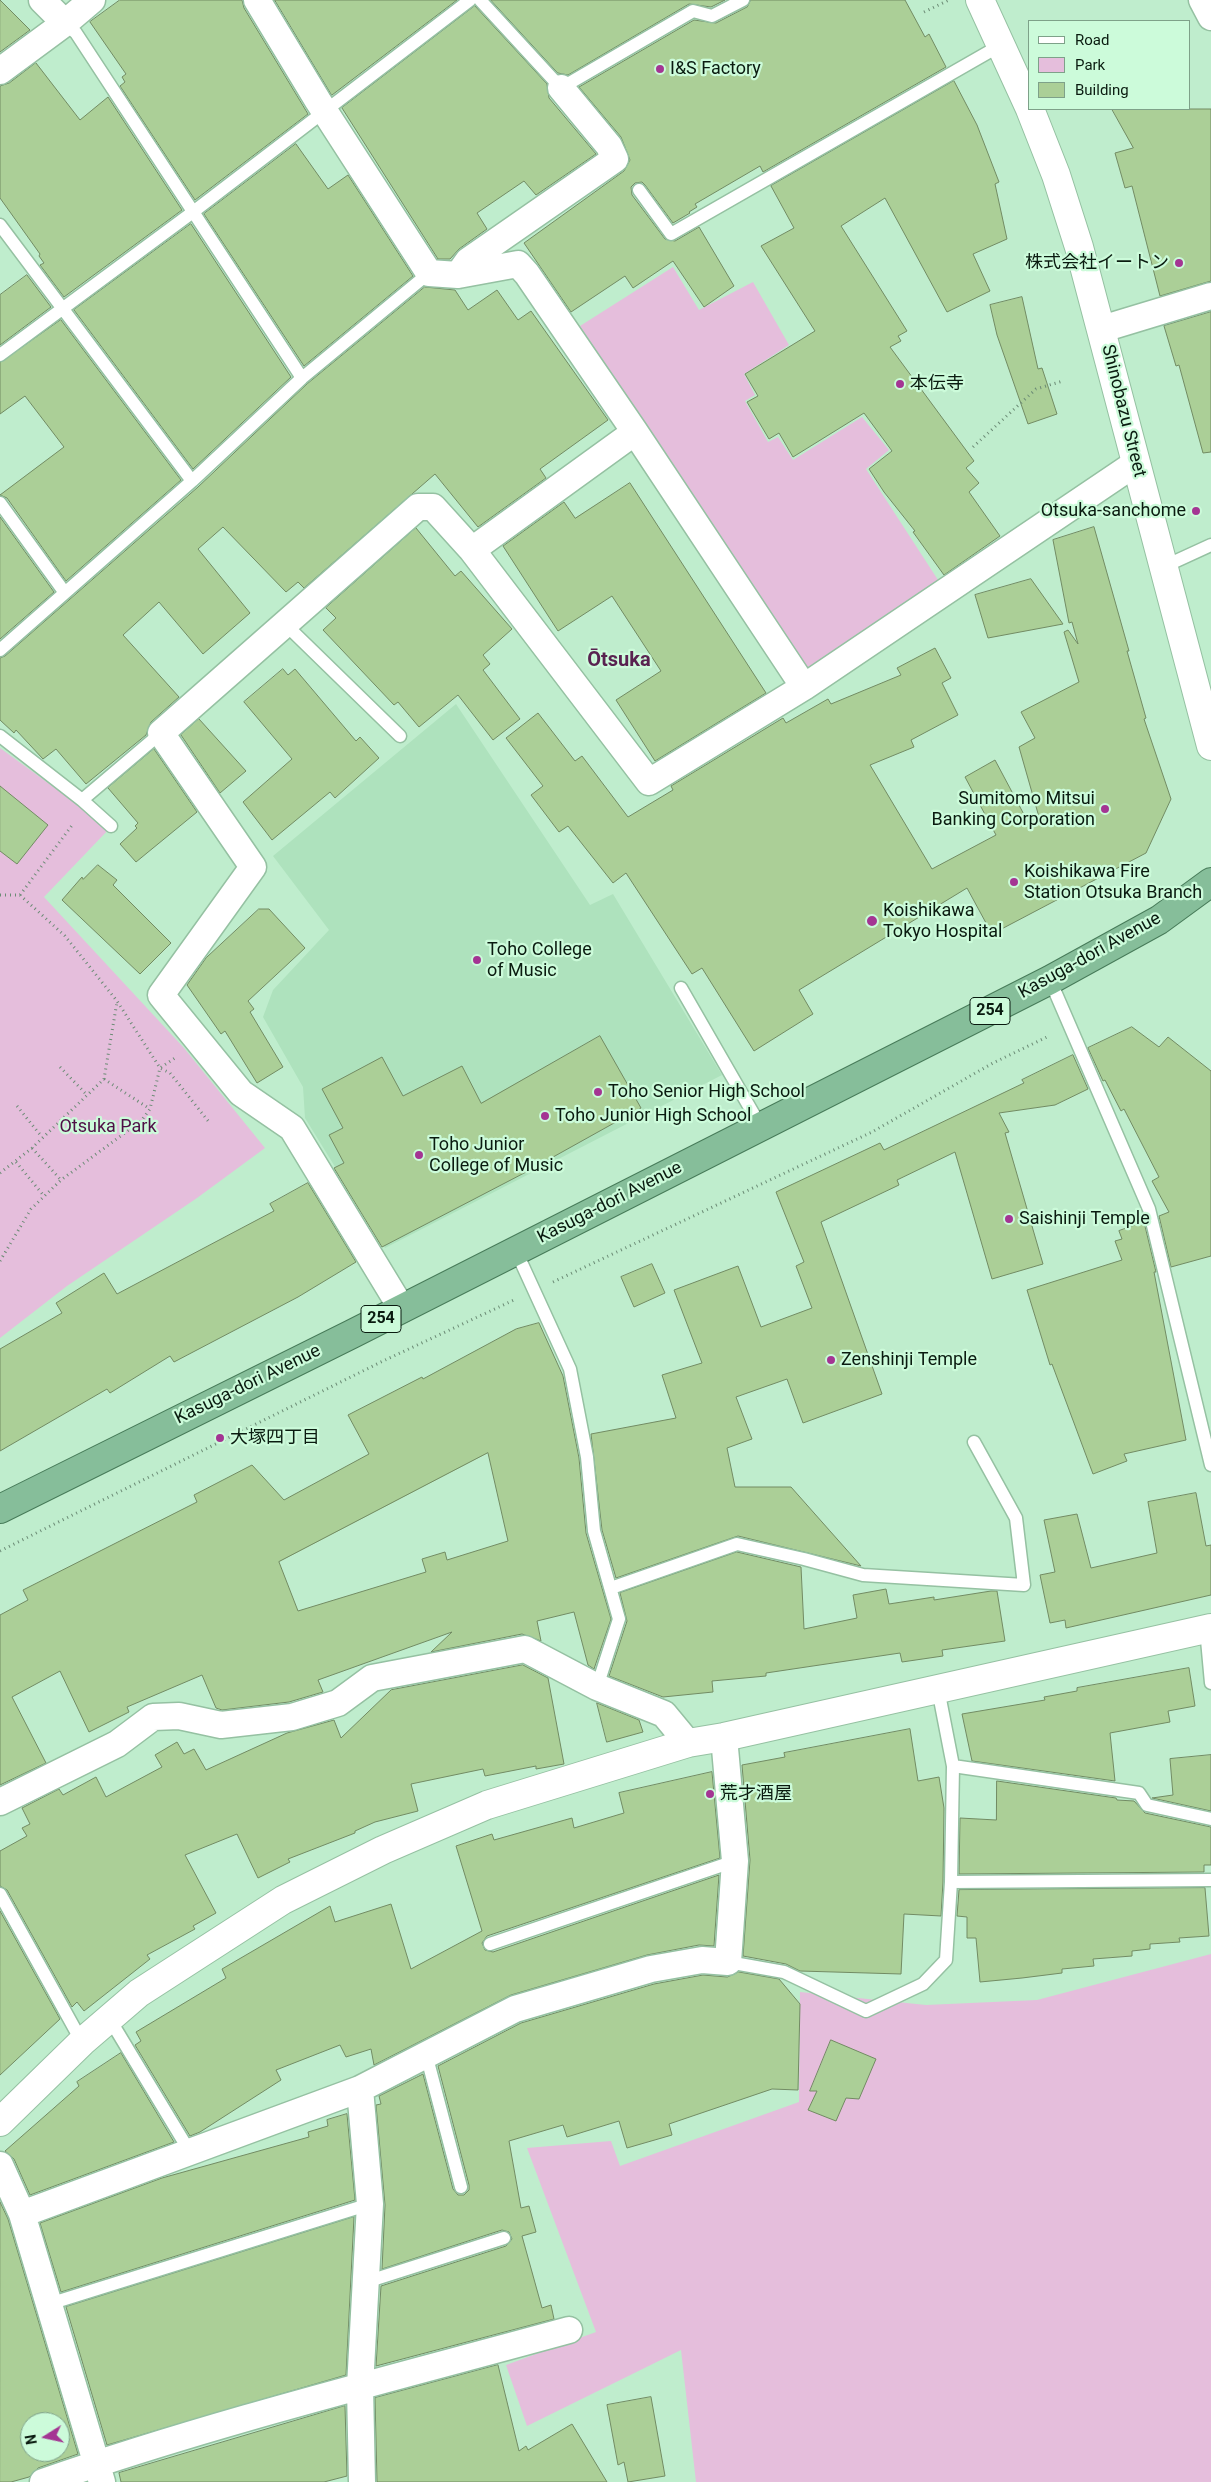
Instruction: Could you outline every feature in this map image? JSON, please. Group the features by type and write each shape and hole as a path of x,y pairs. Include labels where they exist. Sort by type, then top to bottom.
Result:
{"highway":[{"name":"Kasuga-dori Avenue","path":"0,1509 402,1309 1050,980 1159,920 1211,882"}],"street":[{"path":"42,0 65,23"},
{"path":"0,71 65,23 92,0"},
{"path":"256,0 429,273 458,274 518,264 527,274 635,432 804,687"},
{"name":"Shinobazu Street","path":"980,0 1028,105"},
{"path":"1202,0 1211,17"},
{"path":"458,274 468,261 615,159 609,146 561,88"},
{"name":"Shinobazu Street","path":"1030,110 1059,184 1102,328 1211,746"},
{"path":"1102,328 1211,296"},
{"path":"472,550 635,432"},
{"path":"402,1309 292,1128 241,1093 161,995 253,867 160,734 418,507 433,506 472,550 649,782 804,687 1136,463"},
{"path":"0,2122 82,2042 139,1992 283,1900 383,1850 487,1805 688,1743 724,1737 1208,1629"},
{"path":"0,1802 117,1744 153,1717 179,1716 221,1725 292,1717 338,1703 372,1678 525,1649 597,1687 664,1714 688,1743"},
{"path":"22,2214 360,2089 515,2009 650,1969 702,1960 728,1962 735,1861 724,1737"},
{"path":"360,2089 370,2204 360,2387 362,2482"},
{"path":"0,2165 22,2214 99,2473"},
{"path":"43,2482 99,2473 360,2387 570,2330"}],"lane":[{"path":"0,355 193,212 470,0"},
{"path":"480,0 561,88 693,11 712,16 743,0"},
{"path":"65,23 76,33 302,378"},
{"path":"640,190 671,234 1001,46"},
{"path":"0,225 192,482"},
{"path":"0,650 192,482 302,378 429,273"},
{"path":"0,504 65,593"},
{"path":"1164,567 1211,545"},
{"path":"285,624 400,736"},
{"path":"84,802 160,734"},
{"path":"0,736 84,802 111,826"},
{"path":"1050,980 1149,1209 1207,1434 1211,1465"},
{"path":"681,988 761,1126"},
{"path":"516,1251 570,1369 587,1457 594,1531 619,1619 597,1687"},
{"path":"611,1588 737,1544 863,1575 1024,1585 1016,1518 974,1442"},
{"path":"1208,1629 1211,1683"},
{"path":"728,1962 784,1972 866,2011 923,1984 946,1960 951,1882 954,1766 938,1689"},
{"path":"954,1766 1139,1793 1148,1806 1211,1819"},
{"path":"490,1944 735,1861"},
{"path":"951,1882 1211,1880"},
{"path":"0,1894 82,2042"},
{"path":"109,2018 190,2152"},
{"path":"426,2054 461,2187"},
{"path":"49,2304 370,2204"},
{"path":"366,2282 504,2238"}],"path":[{"path":"924,12 949,0"},
{"path":"973,447 1036,389 1063,380"},
{"path":"20,895 84,802"},
{"path":"0,894 20,895 65,936 117,1001 160,1068 170,1073 208,1122"},
{"path":"0,1173 32,1148 104,1079 117,1001"},
{"path":"0,1261 31,1209 61,1180 141,1121 150,1109 160,1068 200,1042"},
{"path":"60,1067 87,1095"},
{"path":"104,1079 150,1109"},
{"path":"17,1106 42,1137"},
{"path":"32,1148 61,1180"},
{"path":"16,1162 44,1196"}],"shaded area":[{"name":"Toho College of Music","path":"456,704 590,905 613,894 722,1075 385,1248 305,1118 303,1087 263,1017 273,990 329,930 273,856"}],"green space":[{"path":"673,267 699,310 753,282 789,345 744,374 755,395 745,401 768,442 778,437 793,460 862,417 889,450 866,469 940,583 812,669 803,668 580,326"},
{"name":"Otsuka Park","path":"0,748 110,828 44,897 184,1048 265,1148 197,1198 67,1286 0,1338"},
{"path":"1211,1954 1211,2482 696,2482 681,2350 527,2426 506,2365 596,2332 527,2148 611,2141 620,2166 799,2102 800,1992 926,2005 1037,2000"}],"building":[{"path":"0,0 30,30 0,52"},
{"path":"120,0 242,0 244,8 308,114 195,200 120,86 125,82 122,77 126,74 90,22"},
{"path":"275,0 457,0 332,95"},
{"path":"491,0 725,0 711,7 689,4 568,75 558,73"},
{"path":"751,0 905,0 925,37 929,34 946,67 763,172 760,166 695,204 697,207 673,223 645,185 642,182 635,183 631,187 632,195 665,239 675,241 699,227 734,286 704,307 673,261 633,288 625,276 571,312 524,243 624,171 630,160 621,137 579,87 694,20 716,23 747,7"},
{"path":"475,6 547,84 549,98 596,154 536,195 524,181 477,213 487,229 459,249 450,259 438,259 342,108"},
{"path":"36,63 80,120 108,97 182,210 64,297 40,265 44,263 39,256 40,254 0,198 0,86 9,83"},
{"path":"954,81 977,125 999,182 995,184 1007,239 973,254 990,291 947,312 885,198 841,226 907,331 898,336 901,341 890,347 974,461 966,468 979,483 969,492 1000,536 944,575 913,532 915,531 884,492 869,469 892,451 864,413 793,457 779,433 769,439 747,402 758,396 745,374 815,331 761,246 794,228 771,186"},
{"path":"1211,109 1211,281 1160,296 1132,186 1125,188 1115,153 1133,148 1113,110"},
{"path":"296,144 328,189 348,175 413,276 304,366 204,214"},
{"path":"191,224 291,377 193,469 74,310"},
{"path":"27,275 51,307 0,345 0,295"},
{"path":"425,287 455,290 468,310 497,290 518,320 531,311 608,420 540,469 546,478 478,527 435,474 304,588 298,582 286,592 223,527 198,549 250,613 203,654 159,602 123,635 179,697 151,722 146,735 86,784 56,749 43,759 16,730 14,733 0,720 0,658 5,656 198,487 307,384"},
{"path":"1022,297 1038,369 1042,368 1057,414 1028,424 997,335 990,305"},
{"path":"1211,312 1211,452 1203,453 1179,365 1176,366 1164,326"},
{"path":"61,320 181,480 66,581 7,498 0,495 64,447 25,396 0,414 0,363"},
{"path":"630,483 766,693 655,761 616,700 661,671 612,596 558,631 503,546 564,502 575,518"},
{"path":"0,517 54,592 0,639"},
{"path":"1094,527 1129,651 1127,651 1146,718 1144,719 1171,799 1146,853 992,934 967,888 799,990 813,1014 754,1051 702,968 692,974 626,873 613,883 568,826 559,832 531,795 543,786 506,738 538,713 575,761 582,756 628,817 673,790 671,786 783,718 786,723 828,699 831,704 901,675 897,668 935,648 951,678 942,683 958,715 911,740 914,747 870,765 932,869 996,835 965,777 995,760 1028,822 1039,817 1019,747 1035,738 1021,712 1079,682 1064,632 1068,630 1078,644 1072,622 1069,623 1053,540"},
{"path":"416,528 455,576 461,571 512,629 483,655 490,664 483,670 520,719 493,740 458,695 419,727 398,702 394,705 323,630 336,618 326,608"},
{"path":"1031,579 1063,624 988,638 975,595"},
{"path":"283,669 288,675 295,669 356,741 360,737 379,758 335,798 330,792 272,840 243,802 292,759 244,702"},
{"path":"199,719 246,771 220,793 181,735"},
{"path":"154,749 197,812 136,862 120,844 137,828 135,826 138,823 108,788"},
{"path":"0,786 48,825 17,864 0,851"},
{"path":"98,865 117,880 113,885 171,943 140,974 62,900 82,877 83,879"},
{"path":"259,909 269,909 305,948 248,1001 254,1009 250,1012 283,1067 257,1083 225,1031 221,1034 187,985 206,958"},
{"path":"1132,1027 1159,1047 1168,1037 1211,1071 1211,1256 1171,1267 1159,1216 1169,1212 1152,1181 1159,1177 1124,1109 1121,1111 1105,1080 1103,1081 1088,1048"},
{"path":"600,1036 641,1108 528,1171 382,1247 334,1168 344,1163 329,1135 343,1128 322,1089 382,1057 403,1096 462,1066 481,1103"},
{"path":"1073,1055 1088,1089 1055,1105 999,1113 1009,1132 1005,1133 1043,1264 992,1279 955,1152 897,1180 899,1185 821,1222 882,1394 803,1423 787,1379 736,1397 752,1439 727,1448 735,1487 791,1487 861,1566 738,1536 616,1578 602,1530 591,1434 676,1418 662,1375 702,1363 674,1290 738,1266 761,1327 812,1308 796,1266 804,1262 776,1192 880,1143 884,1150 1024,1083 1022,1080"},
{"path":"308,1183 356,1262 298,1297 174,1362 170,1356 110,1393 107,1389 0,1451 0,1349 62,1313 56,1303 104,1273 117,1294 274,1211 270,1204"},
{"path":"1144,1222 1156,1272 1154,1272 1186,1440 1124,1454 1127,1461 1093,1474 1052,1364 1050,1365 1027,1290 1122,1260 1115,1241 1122,1239 1119,1231"},
{"path":"652,1264 665,1293 634,1307 621,1277"},
{"path":"539,1323 563,1376 579,1458 586,1533 611,1619 594,1669 588,1665 574,1612 537,1621 541,1641 522,1634 431,1652 452,1632 318,1680 323,1692 289,1702 222,1710 216,1708 202,1675 127,1707 129,1712 89,1732 60,1671 12,1697 46,1763 0,1785 0,1615 28,1600 23,1590 197,1502 194,1495 252,1465 284,1500 369,1454 348,1415 422,1377 423,1379 516,1329","holes":["488,1453 508,1541 447,1560 445,1552 422,1559 426,1572 298,1611 279,1562"]},
{"path":"1196,1493 1206,1546 1211,1545 1211,1595 1066,1628 1065,1620 1050,1623 1040,1575 1055,1572 1044,1520 1077,1514 1091,1568 1157,1553 1148,1502"},
{"path":"737,1552 801,1567 804,1629 857,1618 853,1595 886,1589 889,1604 934,1597 934,1600 997,1591 1005,1641 942,1650 943,1656 902,1662 900,1653 766,1673 766,1676 712,1681 713,1692 663,1697 609,1676 627,1621 620,1593"},
{"path":"523,1665 548,1678 564,1764 536,1769 536,1766 485,1776 483,1769 411,1784 418,1811 375,1822 355,1831 355,1833 288,1859 290,1862 258,1878 237,1834 185,1855 216,1913 193,1926 195,1929 147,1955 150,1959 84,2011 77,2002 72,2007 7,1890 0,1886 0,1851 27,1836 22,1828 30,1824 22,1808 59,1789 63,1795 96,1777 106,1797 162,1767 155,1755 177,1742 184,1754 194,1749 206,1770 287,1733 334,1720 341,1738 391,1690"},
{"path":"1189,1668 1195,1706 1168,1711 1170,1722 1110,1733 1115,1781 972,1761 962,1714 1045,1700 1044,1697 1077,1691 1077,1688"},
{"path":"597,1703 639,1720 643,1732 607,1742"},
{"path":"910,1729 918,1781 939,1777 944,1808 943,1882 941,1916 904,1914 901,1974 800,1971 786,1964 743,1956 750,1860 742,1765 785,1757 784,1753"},
{"path":"1211,1755 1211,1811 1152,1798 1173,1795 1170,1759"},
{"path":"712,1772 720,1858 487,1936 482,1943 485,1950 493,1952 719,1875 714,1946 699,1945 647,1955 511,1995 374,2065 371,2049 346,2057 340,2045 276,2070 281,2080 200,2132 190,2136 135,2045 141,2041 136,2032 226,1978 222,1969 330,1906 335,1922 391,1904 411,1969 482,1931 456,1846 492,1834 494,1840 572,1818 574,1828 624,1813 619,1793"},
{"path":"997,1781 1134,1801 1145,1813 1211,1827 1211,1865 1204,1865 1204,1872 959,1874 960,1818 996,1820"},
{"path":"1205,1888 1209,1936 1179,1938 1180,1942 1150,1944 1150,1949 1132,1951 1132,1956 1093,1959 1094,1966 1062,1969 1062,1973 1022,1978 980,1982 976,1938 967,1938 967,1917 957,1916 959,1890"},
{"path":"0,1911 60,2019 0,2075"},
{"path":"739,1972 779,1979 800,2004 798,2090 772,2089 669,2124 672,2135 627,2148 619,2121 567,2137 563,2125 509,2141 521,2208 529,2206 536,2232 522,2236 542,2308 551,2305 554,2319 376,2366 381,2286 506,2246 512,2239 509,2232 502,2230 382,2269 385,2205 376,2105 381,2104 379,2096 423,2074 453,2189 458,2195 464,2195 469,2190 469,2185 438,2066 521,2023 654,1984 703,1975 727,1977"},
{"path":"831,2040 876,2059 859,2099 846,2098 836,2121 808,2110 817,2091 810,2091"},
{"path":"121,2053 174,2142 30,2195 14,2159 5,2151 79,2086 77,2082"},
{"path":"347,2114 355,2200 61,2292 40,2223 162,2178 309,2137 308,2132 328,2126 327,2120"},
{"path":"0,2202 8,2219 65,2412 20,2412 20,2462 55,2462 38,2468 29,2477 11,2482 0,2482"},
{"path":"354,2217 346,2375 107,2445 66,2307"},
{"path":"498,2365 519,2451 526,2446 528,2450 572,2424 607,2482 377,2482 375,2398"},
{"path":"651,2397 665,2476 628,2482 624,2462 618,2465 607,2405"},
{"path":"345,2406 347,2476 324,2482 121,2482 119,2473"},
{"path":"70,2427 78,2454 70,2457"}],"place":[{"name":"I&S Factory","path":"660,69"},
{"name":"株式会社イートン","path":"1179,263"},
{"name":"本伝寺","path":"900,384"},
{"name":"Otsuka-sanchome","path":"1196,511"},
{"name":"Sumitomo Mitsui Banking Corporation","path":"1105,809"},
{"name":"Koishikawa Fire Station Otsuka Branch","path":"1014,882"},
{"name":"Koishikawa Tokyo Hospital","path":"872,921"},
{"name":"Toho College of Music","path":"477,960"},
{"name":"Toho Senior High School","path":"598,1092"},
{"name":"Toho Junior High School","path":"545,1116"},
{"name":"Toho Junior College of Music","path":"419,1155"},
{"name":"Saishinji Temple","path":"1009,1219"},
{"name":"Zenshinji Temple","path":"831,1360"},
{"name":"大塚四丁目","path":"220,1438"},
{"name":"荒才酒屋","path":"710,1794"}],"district":[{"name":"Ōtsuka","path":"619,661"}]}
